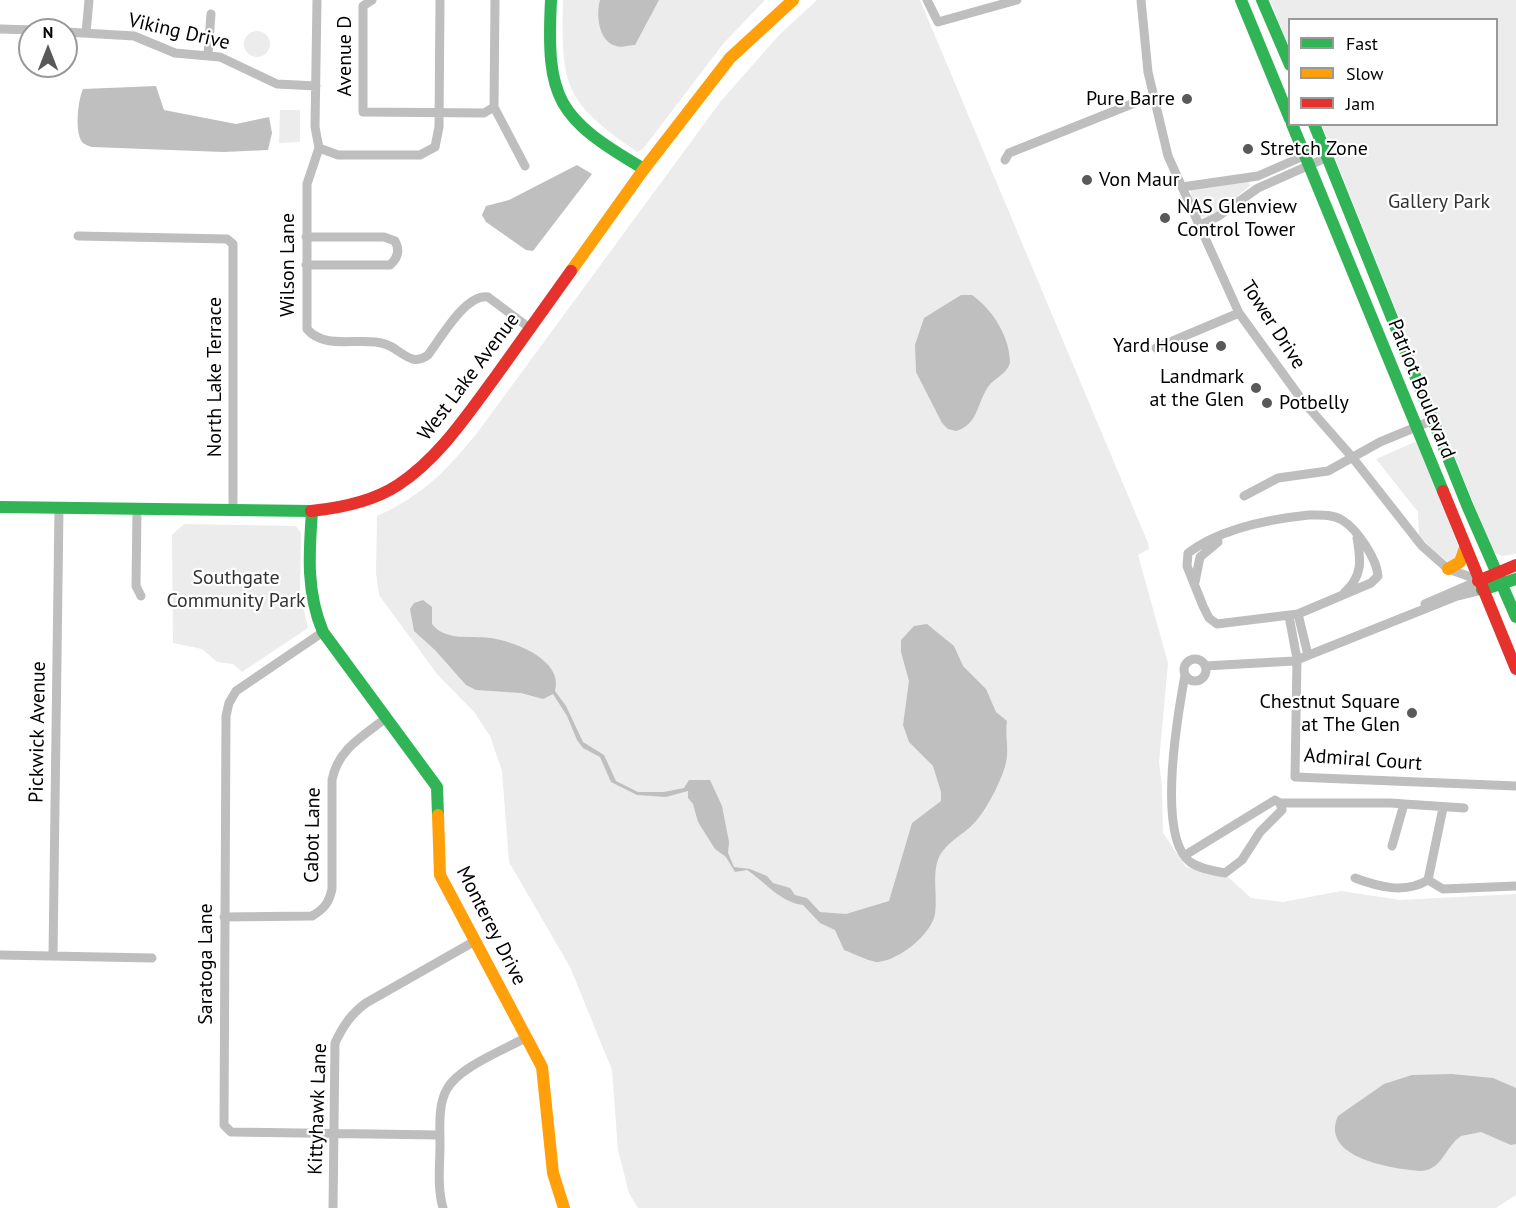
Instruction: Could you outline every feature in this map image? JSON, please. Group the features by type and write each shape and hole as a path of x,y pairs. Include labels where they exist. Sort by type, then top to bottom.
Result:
{"street":[{"path":"86,33 89,0"},
{"path":"317,0 315,127 319,147 338,155 423,154 431,150 436,142 439,113 440,0"},
{"name":"Avenue D","path":"372,0 363,6 363,112 439,113"},
{"path":"495,0 494,107 525,166"},
{"path":"551,0 550,52 555,90 570,114 591,134 644,169"},
{"name":"West Lake Avenue","path":"0,507 312,511 343,508 401,485 435,456 462,423 644,169 730,58 793,0"},
{"path":"927,0 938,22 945,22 1017,0"},
{"name":"Tower Drive","path":"1141,0 1144,43 1152,96 1168,156 1239,313 1302,400 1352,457 1422,546 1448,568 1480,585"},
{"path":"1241,0 1288,115"},
{"path":"1262,0 1288,60"},
{"path":"208,54 211,14"},
{"path":"0,28 18,29"},
{"name":"Viking Drive","path":"78,33 135,36 169,52 208,54 236,64 278,84 315,86"},
{"path":"1005,160 1009,153 1152,96"},
{"path":"439,113 484,113 494,107"},
{"name":"Patriot Boulevard","path":"1293,126 1516,669"},
{"name":"Patriot Boulevard","path":"1315,126 1433,420 1516,617"},
{"name":"Wilson Lane","path":"319,147 307,184 305,323 311,334 323,339 380,343 392,347 407,358 423,359 468,302 480,296 488,297 531,329"},
{"path":"1198,226 1217,217 1257,189 1326,152"},
{"path":"1182,187 1249,177 1306,161"},
{"path":"1249,177 1257,189"},
{"name":"North Lake Terrace","path":"78,236 228,239 233,244 233,511"},
{"path":"306,237 384,237 394,241 398,248 396,257 390,265 306,265"},
{"path":"1156,348 1239,313"},
{"path":"1244,496 1278,478 1319,474 1416,426 1433,420"},
{"name":"Pickwick Avenue","path":"53,956 59,508"},
{"path":"137,509 136,586 141,596"},
{"name":"Monterey Drive","path":"312,511 309,585 313,613 323,632 437,787 440,875 542,1067 553,1173 564,1208"},
{"path":"1328,515 1342,520 1357,537 1377,564 1378,576 1371,583 1294,615 1217,624 1209,618 1195,585 1195,574 1200,557 1224,536 1276,518 1328,515"},
{"path":"1340,596 1359,574 1362,560 1357,537"},
{"path":"1448,568 1460,562 1465,548"},
{"path":"1500,579 1516,565"},
{"path":"1205,666 1297,659 1480,585 1500,579 1516,579"},
{"path":"1294,615 1308,655"},
{"name":"Admiral Court","path":"1294,615 1297,659 1295,777 1516,786"},
{"name":"Saratoga Lane","path":"323,632 236,691 229,703 226,716 224,917 224,1120 226,1130 231,1132 440,1135"},
{"path":"1185,675 1194,681 1201,679 1205,673 1205,666 1200,661 1190,660 1185,665 1172,769 1172,832 1184,854 1190,862 1225,873 1242,860 1260,832 1282,810 1280,803"},
{"name":"Cabot Lane","path":"224,917 312,916 323,910 332,889 332,780 334,768 350,745 386,718"},
{"path":"1184,854 1275,800 1280,803 1404,804 1464,808"},
{"path":"1392,846 1404,804"},
{"path":"1355,878 1380,888 1417,887 1428,879 1443,808"},
{"path":"1428,879 1432,885 1443,889 1516,886"},
{"name":"Kittyhawk Lane","path":"333,1208 335,1043 343,1026 353,1013 366,1003 475,941"},
{"path":"0,956 152,958"},
{"path":"443,1208 439,1180 440,1135 442,1100 447,1089 455,1079 527,1037"}],"green space":[{"path":"563,0 765,0 723,44 643,149 637,152 594,119 572,90 566,73 563,53"},
{"path":"817,0 920,0 1148,543 1149,549 1138,555 1168,663 1159,762 1163,833 1186,867 1228,877 1251,898 1283,902 1341,891 1400,900 1516,894 1516,1195 1496,1208 638,1208 629,1193 618,1150 612,1070 570,967 509,862 502,771 490,736 474,712 437,674 379,595 376,573 377,516 421,491 466,446 721,101 779,35"},
{"name":"Gallery Park","path":"1270,0 1516,0 1516,554 1502,556 1493,552 1322,126 1498,126 1498,18 1288,18 1288,45"},
{"path":"257,31 266,35 270,44 266,53 257,57 248,53 244,44 248,35"},
{"path":"280,110 300,110 300,142 279,143"},
{"path":"1248,181 1250,185 1246,189 1212,216 1199,217 1191,199 1191,190"},
{"path":"1415,442 1420,443 1463,559 1449,563 1419,535 1418,512 1376,459"},
{"name":"Southgate Community Park","path":"184,524 296,526 301,533 300,594 308,628 242,672 233,664 217,662 202,649 173,643 172,535"}],"shaded area":[{"path":"600,0 659,0 635,45 620,47 610,43 602,33 598,12"},
{"path":"156,86 164,110 236,124 269,117 272,133 268,150 223,152 92,147 80,139 78,108 83,89"},
{"path":"577,165 592,174 533,251 526,250 486,222 482,215 486,206 509,200"},
{"path":"961,295 972,295 993,316 1004,334 1010,363 984,393 973,419 956,431 948,429 942,423 916,372 915,345 924,318"},
{"path":"423,600 432,607 432,624 444,633 451,636 483,637 512,643 545,661 556,680 555,691 566,706 583,742 604,755 616,781 638,792 664,792 684,788 689,780 710,780 722,806 729,842 728,853 734,867 750,869 767,876 773,883 790,888 795,895 807,898 820,912 846,914 889,901 912,823 941,801 941,792 933,766 909,742 903,725 909,681 901,652 901,640 914,626 927,624 954,646 963,666 986,689 996,712 1007,721 1006,763 990,800 980,815 940,855 935,876 935,914 927,930 913,945 895,957 878,962 871,961 844,950 835,930 820,923 803,905 780,896 747,870 735,872 726,857 715,849 698,822 693,804 688,798 688,791 666,797 637,795 611,782 600,757 583,748 577,740 567,716 553,694 543,699 521,693 476,690 466,685 435,650 414,631 410,609 414,603"},
{"path":"1452,1074 1493,1078 1516,1088 1516,1144 1511,1145 1481,1132 1461,1136 1434,1167 1421,1171 1377,1164 1349,1151 1339,1142 1335,1130 1338,1116 1384,1084 1412,1075"}],"traffic: fast":[{"path":"551,0 551,61 555,84 563,103 575,119 592,135 644,169"},
{"path":"1241,0 1288,114"},
{"path":"1262,0 1288,60"},
{"path":"1293,126 1443,491"},
{"path":"1315,126 1467,505 1516,617"},
{"path":"0,507 311,511"},
{"path":"312,511 311,587 323,632 437,787 438,815"},
{"path":"1482,590 1516,579"}],"traffic: slow":[{"path":"571,271 644,169 730,58 793,0"},
{"path":"1448,569 1460,562 1465,548"},
{"path":"438,815 440,875 542,1067 553,1173 564,1208"}],"traffic: jam":[{"path":"311,511 345,506 378,496 398,485 427,462 463,421 571,271"},
{"path":"1443,491 1516,669"},
{"path":"1478,581 1516,565"}],"place":[{"name":"Pure Barre","path":"1187,99"},
{"name":"Stretch Zone","path":"1248,149"},
{"name":"Von Maur","path":"1087,180"},
{"name":"NAS Glenview Control Tower","path":"1165,218"},
{"name":"Yard House","path":"1221,346"},
{"name":"Landmark at the Glen","path":"1256,388"},
{"name":"Potbelly","path":"1267,403"},
{"name":"Chestnut Square at The Glen","path":"1412,713"}]}
